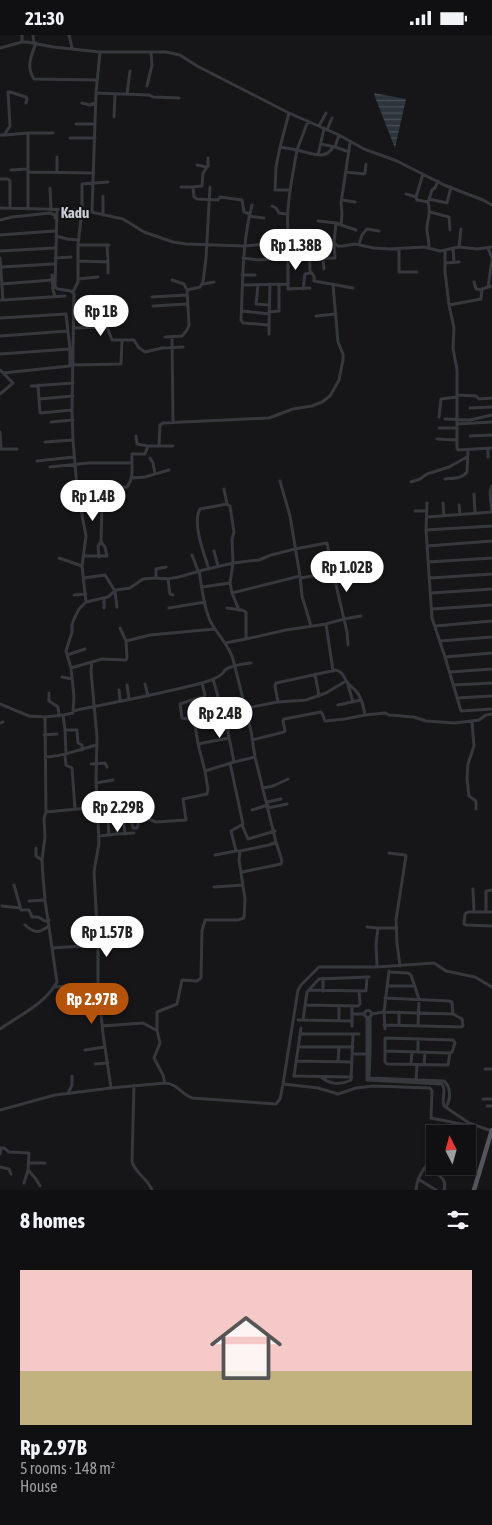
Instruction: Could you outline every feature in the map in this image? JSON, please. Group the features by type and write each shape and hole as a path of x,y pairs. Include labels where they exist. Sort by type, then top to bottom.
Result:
{"main road":[{"path":"474,1190 491,1132"}],"street":[{"path":"22,35 22,42"},
{"path":"34,35 35,43 29,63 30,73 34,79 97,79"},
{"path":"69,35 72,48"},
{"path":"0,48 22,42 100,52 166,52 180,55 197,67 289,113 339,135 350,143 397,161 423,175 492,205"},
{"path":"92,211 96,93 100,52"},
{"path":"147,86 152,65 151,52"},
{"path":"127,95 130,71"},
{"path":"2,135 10,126 8,92 26,97 26,103"},
{"path":"96,93 179,98"},
{"path":"114,94 114,117"},
{"path":"82,103 90,105 96,102"},
{"path":"289,113 276,167 274,190 290,190"},
{"path":"319,126 326,113"},
{"path":"318,155 326,129 332,118"},
{"path":"308,121 297,150 286,214 288,243 292,257 288,262 288,289 310,288"},
{"path":"76,124 95,124"},
{"path":"28,133 28,209"},
{"path":"2,135 53,133"},
{"path":"280,147 318,155 329,153 339,135"},
{"path":"70,138 95,138"},
{"path":"341,225 342,201 350,143"},
{"path":"321,144 349,152"},
{"path":"57,157 57,173"},
{"path":"181,187 202,186 203,173 209,165 208,158"},
{"path":"346,172 364,174 366,164"},
{"path":"198,165 206,167"},
{"path":"11,170 94,173"},
{"path":"416,197 423,175"},
{"path":"0,179 10,180 10,208"},
{"path":"429,248 430,238 427,227 430,211 428,201 438,181"},
{"path":"86,602 82,566 86,536 77,488 72,410 73,291 78,279 78,240 82,210 82,184 108,182"},
{"path":"193,187 194,197 197,199 218,200 220,197 242,200 244,212 264,218"},
{"path":"203,284 210,187"},
{"path":"406,194 416,197 417,200 447,203 451,187"},
{"path":"50,188 51,210"},
{"path":"103,196 103,215"},
{"path":"342,201 355,202"},
{"path":"252,205 244,246 241,320 243,323 269,325"},
{"path":"272,205 279,213 286,214"},
{"path":"0,209 92,211 123,219 144,232 173,242 205,245 244,246 288,243 334,243 338,246 359,244 375,248 429,248 437,251 459,247 490,248 492,259 490,287 482,290 476,289 474,282"},
{"path":"56,210 55,287 73,291"},
{"path":"430,211 449,217 450,231"},
{"path":"0,220 53,213 55,215 52,281 55,296"},
{"path":"318,221 336,223 356,230"},
{"path":"310,259 335,258 336,223"},
{"path":"359,244 362,235 367,229 379,231"},
{"path":"459,247 462,229"},
{"path":"0,235 54,231"},
{"path":"56,236 78,240"},
{"path":"309,243 311,273 314,276 314,281 353,288"},
{"path":"268,244 269,253"},
{"path":"78,245 108,245 108,273"},
{"path":"0,251 54,248"},
{"path":"454,248 454,262"},
{"path":"399,249 400,272 417,272"},
{"path":"445,251 449,305 454,328 457,450 490,448 488,457"},
{"path":"55,258 71,257"},
{"path":"0,258 1,300 65,296"},
{"path":"243,258 257,260 274,259"},
{"path":"324,259 324,269"},
{"path":"78,261 108,262"},
{"path":"445,263 459,262"},
{"path":"1,267 53,264"},
{"path":"304,289 305,273 311,273"},
{"path":"242,275 256,275"},
{"path":"78,279 98,277"},
{"path":"165,337 183,336 189,327 187,290 184,283 172,280"},
{"path":"2,284 52,281"},
{"path":"187,290 214,282"},
{"path":"269,334 270,284"},
{"path":"242,311 269,313 278,311 279,284"},
{"path":"243,285 288,284"},
{"path":"258,285 256,304 269,305"},
{"path":"158,446 160,425 162,423 269,418 293,409 312,406 330,396 337,386 343,354 338,342 333,285"},
{"path":"449,305 481,299 482,290"},
{"path":"152,297 186,295"},
{"path":"153,306 187,304"},
{"path":"0,318 65,314 70,349 70,366 1,371"},
{"path":"316,316 336,314"},
{"path":"73,328 107,327 118,319"},
{"path":"107,327 112,340 134,340 139,348 145,352 182,347"},
{"path":"0,336 68,331"},
{"path":"172,337 173,422"},
{"path":"73,365 121,363 122,341"},
{"path":"0,354 70,349"},
{"path":"0,394 13,383 1,371"},
{"path":"32,386 73,383"},
{"path":"38,385 40,413 72,410"},
{"path":"439,417 441,399 457,396 476,396 479,399 492,398"},
{"path":"39,399 73,397"},
{"path":"470,408 492,407"},
{"path":"445,419 470,420 492,415"},
{"path":"51,422 73,421"},
{"path":"439,428 492,422"},
{"path":"0,432 1,449 17,449"},
{"path":"470,436 492,435"},
{"path":"136,436 136,444 173,446"},
{"path":"437,439 457,440"},
{"path":"45,442 74,440"},
{"path":"77,488 95,486 101,489 127,487 132,478 132,454 145,454 148,445"},
{"path":"445,479 464,476 467,472 468,449"},
{"path":"37,461 74,457"},
{"path":"411,482 427,474 449,467 467,457"},
{"path":"150,458 155,474"},
{"path":"50,467 75,464 132,463"},
{"path":"132,478 169,471"},
{"path":"280,481 290,516 295,549 299,561 302,596 311,626"},
{"path":"427,517 492,512 490,492 492,486"},
{"path":"83,556 99,557 107,555 101,542 101,489"},
{"path":"224,489 226,504"},
{"path":"474,494 475,513"},
{"path":"427,503 426,530 432,609 435,626 460,711 492,709"},
{"path":"443,503 444,515"},
{"path":"81,505 102,504"},
{"path":"208,569 198,526 198,512 200,509 226,504 230,505 234,532 230,583 239,610"},
{"path":"459,505 460,514"},
{"path":"415,511 427,511"},
{"path":"426,530 492,526"},
{"path":"427,546 492,541"},
{"path":"99,557 98,546 101,542"},
{"path":"73,711 74,696 71,668 66,648 72,632 74,619 79,609 86,602 104,599 118,589 130,588 143,579 184,577 218,566 259,560 295,549 327,543 329,545 348,645"},
{"path":"214,551 218,566"},
{"path":"192,555 199,571 212,625 231,653 235,666 246,708 255,757 282,861 281,864 242,872"},
{"path":"428,562 492,557"},
{"path":"59,558 82,566"},
{"path":"156,579 156,569 166,567"},
{"path":"232,593 301,577 357,570"},
{"path":"430,578 492,574"},
{"path":"84,579 104,575 115,591 117,607"},
{"path":"168,579 170,594 173,595"},
{"path":"202,587 230,583"},
{"path":"431,593 492,589"},
{"path":"74,595 86,594"},
{"path":"104,599 104,608"},
{"path":"169,608 205,602"},
{"path":"432,609 492,605"},
{"path":"227,607 246,612 246,639"},
{"path":"225,643 361,616"},
{"path":"435,626 492,621"},
{"path":"326,624 334,671"},
{"path":"71,668 102,659 126,660 126,641 120,628"},
{"path":"126,641 150,635 216,629"},
{"path":"440,641 492,637"},
{"path":"67,655 85,649"},
{"path":"445,657 492,653"},
{"path":"92,662 91,671 97,745 96,783 99,836 94,872 98,984 111,1088"},
{"path":"0,704 29,716 58,716 120,700 148,696 202,683 213,679 225,670 251,663"},
{"path":"450,672 492,669"},
{"path":"278,702 274,686 276,683 334,671 340,671 344,676 353,702"},
{"path":"315,674 319,696"},
{"path":"62,677 72,679"},
{"path":"213,679 218,696 213,699"},
{"path":"202,683 204,697 180,704 182,718 194,720 194,718 278,702 306,700 347,683"},
{"path":"347,683 358,692 365,715"},
{"path":"453,685 492,683"},
{"path":"144,684 148,696"},
{"path":"127,685 129,699"},
{"path":"119,689 120,700"},
{"path":"49,693 49,701 58,707 58,716"},
{"path":"457,698 492,696"},
{"path":"338,705 362,700"},
{"path":"224,712 242,825 248,839 275,831"},
{"path":"252,740 284,732 284,719 321,712 325,721 385,713 414,717 426,721 454,723 479,720 486,715 492,714"},
{"path":"63,715 66,765 72,768 75,809"},
{"path":"0,1029 42,1000 55,987 57,979 45,900 42,860 46,812 45,717"},
{"path":"125,834 123,817 131,820 134,828 137,828 140,819 144,817 156,823 186,820 183,799 207,794 205,771 194,720"},
{"path":"472,721 474,746 468,764 467,778 469,796 476,801 476,809"},
{"path":"65,731 77,731 78,743 82,745 82,750"},
{"path":"44,735 56,734"},
{"path":"198,744 229,738"},
{"path":"45,757 59,757 97,745"},
{"path":"205,771 255,757"},
{"path":"91,764 106,763 106,767"},
{"path":"263,788 273,786 288,779"},
{"path":"96,783 113,780"},
{"path":"252,810 281,799"},
{"path":"268,805 287,804"},
{"path":"46,812 98,807"},
{"path":"107,809 109,835"},
{"path":"116,815 117,834"},
{"path":"164,1083 163,1075 154,1058 160,1043 157,1030 157,1011 176,1004 182,980 197,981 200,978 203,922 206,919 238,920 244,918 245,903 242,872 231,830 242,825"},
{"path":"99,836 134,833"},
{"path":"215,855 276,842"},
{"path":"36,848 36,856 42,860"},
{"path":"389,853 406,856 396,920 396,943 400,966"},
{"path":"14,885 20,908"},
{"path":"214,887 243,885"},
{"path":"473,889 474,912"},
{"path":"486,912 486,891 492,890"},
{"path":"29,901 45,900"},
{"path":"2,906 29,910 32,917 38,917 44,921 49,920"},
{"path":"492,912 468,912 465,914 465,925 492,926"},
{"path":"25,925 33,931 37,931 50,925"},
{"path":"367,927 397,928"},
{"path":"377,967 376,944 378,928"},
{"path":"52,948 98,945"},
{"path":"0,1110 55,1095 164,1083 173,1084 192,1099 273,1104 279,1101 283,1084 301,985 319,967 377,967 436,963 446,971 475,977 492,987"},
{"path":"352,1014 368,1015 384,1012 419,1013 453,1013 462,1019 463,1027 418,1026 399,1025 384,1027 384,1012 385,998 389,971 409,973 419,999 419,1013 418,1026"},
{"path":"323,977 323,991"},
{"path":"303,1020 307,992 319,979 323,977 368,977 367,991 309,990"},
{"path":"55,987 98,984"},
{"path":"387,986 415,986"},
{"path":"306,1005 359,1005 360,991"},
{"path":"385,998 449,1001 452,1002 453,1013"},
{"path":"339,1006 339,1020"},
{"path":"352,1006 352,1026"},
{"path":"399,1012 399,1025"},
{"path":"368,1015 368,1079 442,1082 445,1089 443,1103 446,1107 469,1123 491,1132"},
{"path":"298,1020 352,1021"},
{"path":"102,1026 143,1023 157,1030"},
{"path":"301,1028 292,1076 352,1077"},
{"path":"300,1033 359,1034"},
{"path":"321,1077 338,1084 351,1080 353,1034"},
{"path":"385,1038 418,1039 453,1040 455,1043 450,1053 448,1065 386,1064 385,1038"},
{"path":"418,1039 418,1052"},
{"path":"85,1050 105,1047"},
{"path":"298,1047 352,1047"},
{"path":"338,1062 339,1047"},
{"path":"385,1051 450,1053"},
{"path":"411,1064 412,1052"},
{"path":"424,1065 425,1052"},
{"path":"352,1054 369,1054"},
{"path":"296,1061 352,1062"},
{"path":"95,1064 108,1063"},
{"path":"416,1082 417,1065"},
{"path":"484,1069 492,1069"},
{"path":"68,1093 71,1087 72,1076"},
{"path":"283,1084 318,1088 338,1094 356,1088 373,1086 430,1087 432,1091 431,1118 466,1125 469,1123"},
{"path":"134,1085 132,1161 134,1168 149,1182 152,1190"},
{"path":"483,1099 492,1099"},
{"path":"487,1106 492,1106"},
{"path":"0,1154 0,1148 4,1148 9,1152 29,1153 28,1170 24,1183"},
{"path":"29,1163 45,1163"},
{"path":"0,1167 9,1169 11,1174"},
{"path":"416,1190 417,1179 424,1168 444,1179 444,1190"},
{"path":"28,1170 40,1186"},
{"path":"417,1179 436,1190"}],"shaded area":[{"path":"374,93 406,99 395,148 375,97"}],"district":[{"name":"Kadu","path":"75,213"}]}
